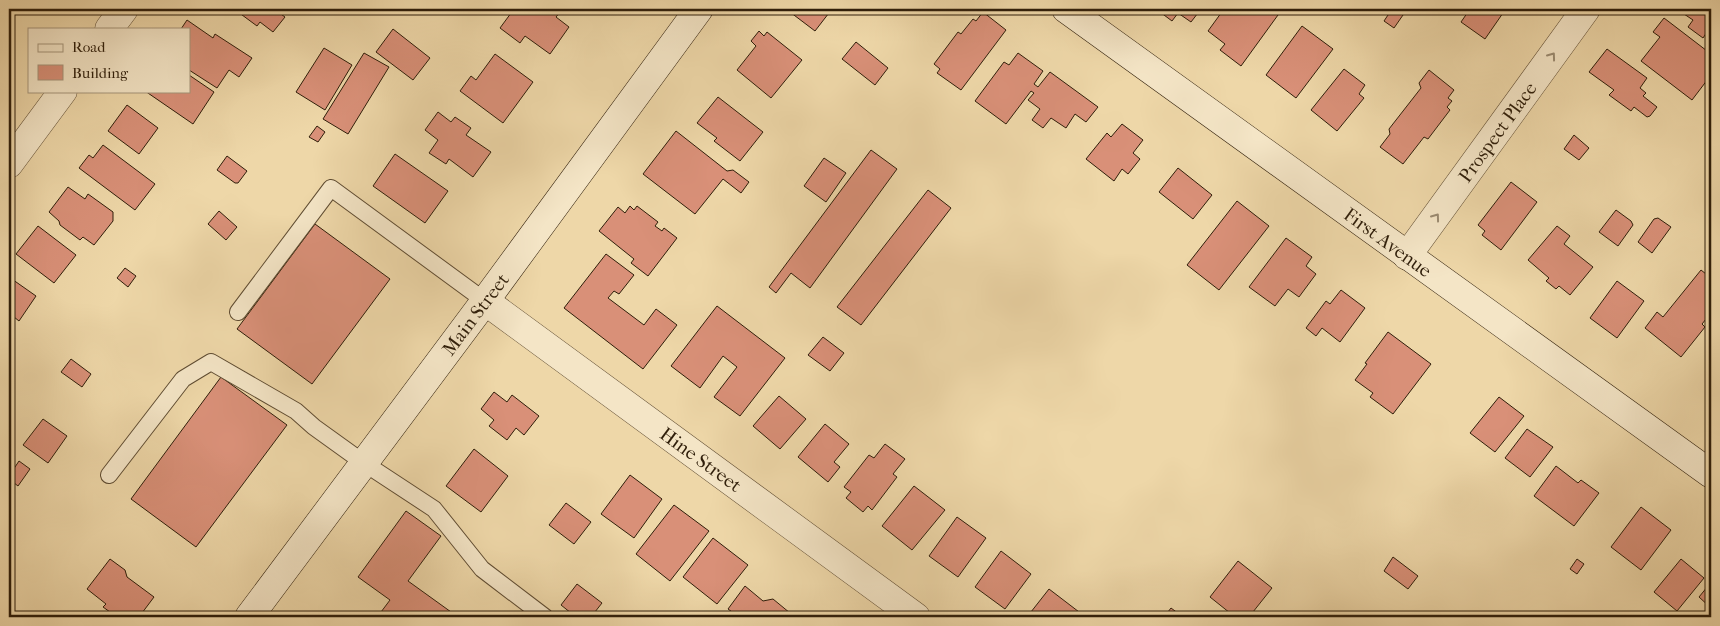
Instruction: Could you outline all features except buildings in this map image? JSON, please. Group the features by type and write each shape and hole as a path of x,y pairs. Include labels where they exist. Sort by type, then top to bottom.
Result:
{"street":[{"path":"110,28 124,9"},
{"name":"Main Street","path":"249,617 485,301 699,9"},
{"name":"First Avenue","path":"1066,9 1711,474"},
{"name":"Prospect Place","path":"1407,256 1586,9"},
{"path":"9,164 62,92"},
{"name":"Hine Street","path":"485,301 916,617"}],"lane":[{"path":"238,312 331,188 485,301"},
{"path":"109,475 183,379 211,362 296,411 314,427 364,463 434,508 482,569 545,617"}]}
